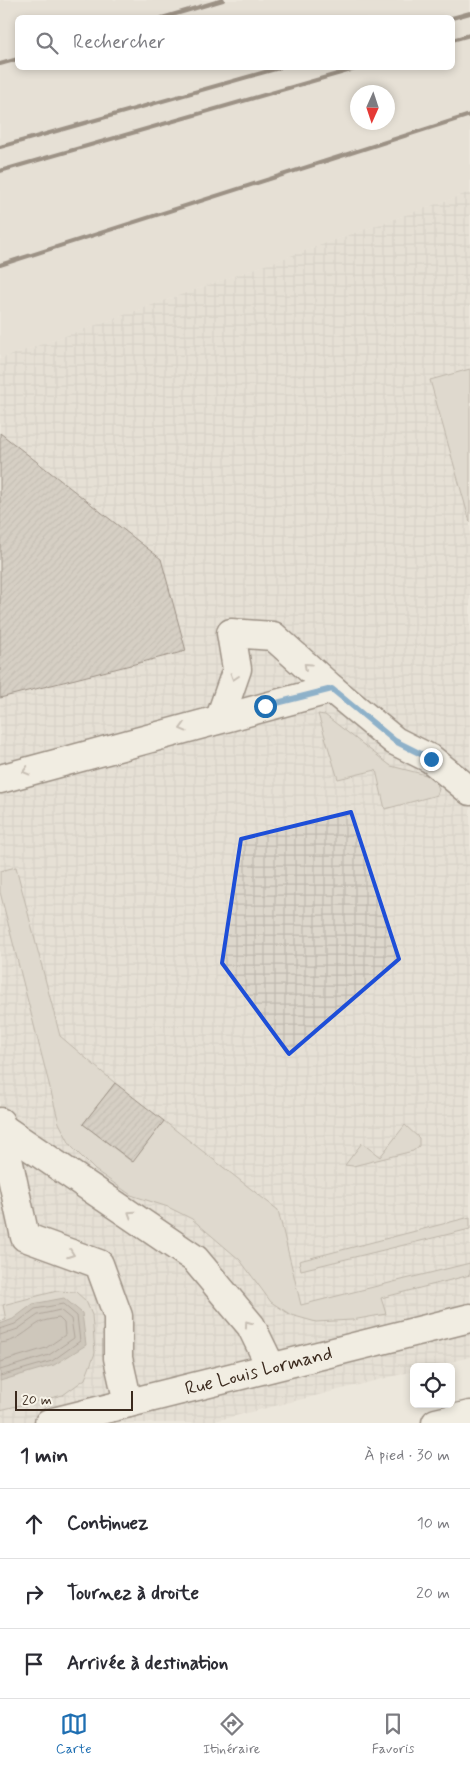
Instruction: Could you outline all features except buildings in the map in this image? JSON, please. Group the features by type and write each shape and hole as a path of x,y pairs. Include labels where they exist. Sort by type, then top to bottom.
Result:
{"street":[{"path":"220,718 237,669 230,633 273,636 332,689 395,741 431,759 470,791"},
{"path":"0,779 332,689"},
{"path":"0,1125 26,1237 99,1264 118,1316 118,1358 128,1402"},
{"path":"0,1125 195,1258 251,1326 271,1367"},
{"name":"Rue Louis Lormand","path":"49,1423 470,1318"},
{"path":"436,1423 470,1415"}],"highlighted area":[{"path":"351,812 399,959 289,1054 222,963 241,839"}],"shaded area":[{"path":"0,0 470,0 470,192 0,359"},
{"path":"470,192 470,1357 447,1363 410,1363 410,1372 207,1423 0,1423 0,359"},
{"path":"470,369 470,522 430,380"},
{"path":"318,714 325,715 391,766 434,777 439,789 437,795 385,809 376,770 338,779"},
{"path":"16,867 60,1036 115,1083 83,1124 132,1162 164,1121 278,1210 301,1305 470,1263 470,1275 381,1298 386,1314 352,1320 316,1322 291,1315 271,1302 240,1260 192,1219 168,1207 131,1195 95,1170 71,1146 59,1123 0,892 0,871"},
{"path":"405,1125 419,1138 419,1146 413,1151 353,1166 345,1165 362,1143 380,1157"},
{"path":"470,1217 470,1229 301,1270 299,1261"},
{"path":"57,1291 76,1292 86,1301 92,1315 95,1353 85,1379 63,1395 0,1410 0,1321 6,1320 3,1305"}],"water":[{"path":"64,1298 82,1313 86,1345 54,1365 0,1381 0,1324 13,1319 33,1304"}],"railway":[{"path":"172,15 223,0"},
{"path":"455,17 470,13"},
{"path":"455,39 470,35"},
{"path":"0,64 15,60"},
{"path":"0,147 272,70"},
{"path":"0,171 351,70"},
{"path":"0,265 470,115"}],"route":[{"path":"265,706 332,689 395,741 431,759"}]}
